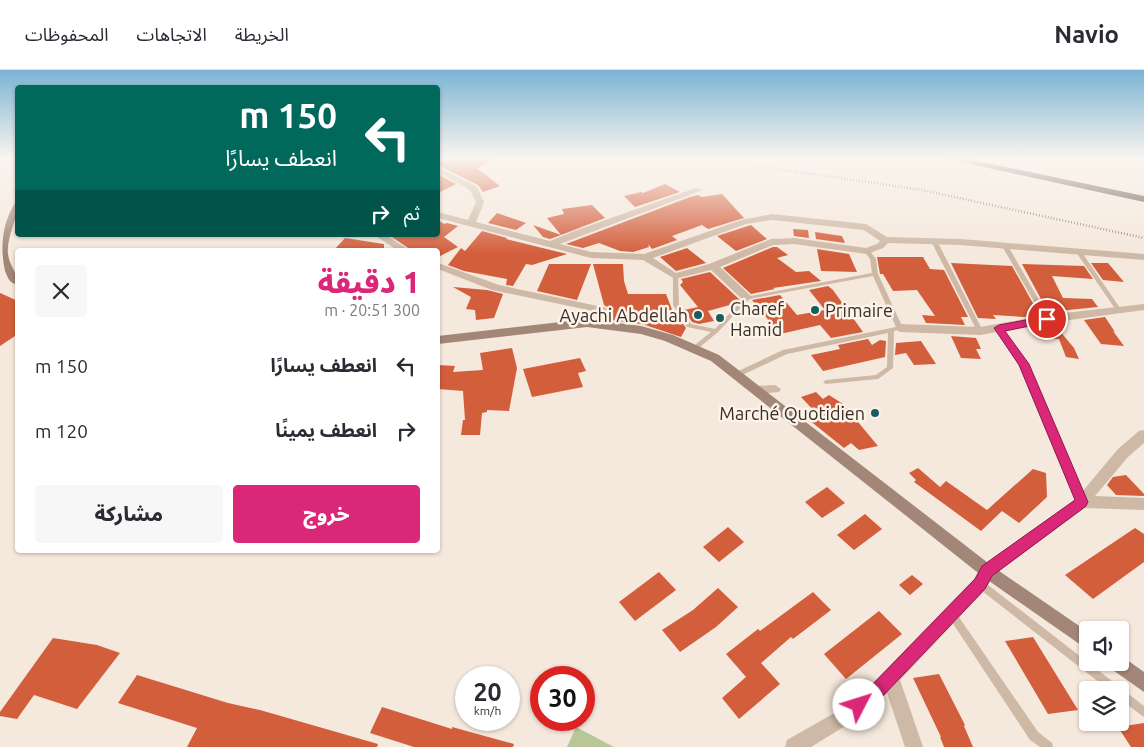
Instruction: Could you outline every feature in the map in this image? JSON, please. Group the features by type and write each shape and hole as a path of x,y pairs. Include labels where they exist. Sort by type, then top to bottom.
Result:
{"highway":[{"path":"1104,191 1144,199"}],"main road":[{"path":"15,210 9,221 3,254 15,280"},
{"path":"440,340 587,323 641,330 669,338 715,358 983,578 1079,637"},
{"path":"1128,671 1144,683"}],"street":[{"path":"471,224 480,202 475,191"},
{"path":"552,244 580,232 697,191"},
{"path":"440,216 591,255 645,257 757,218 795,219 858,226 872,230 885,240 934,241 1144,257"},
{"path":"382,237 401,248"},
{"path":"645,257 675,276 713,266 762,244 780,241 868,251 880,246 885,240"},
{"path":"713,266 746,298"},
{"path":"440,267 496,288 603,310 603,326"},
{"path":"895,329 980,332 1047,319 1144,307"},
{"path":"756,390 775,388"},
{"path":"794,747 844,717 874,694 983,578 1086,498 1123,453 1144,435"},
{"path":"1086,498 1106,503 1144,504"},
{"path":"890,676 914,747"}],"lane":[{"path":"934,241 980,332"},
{"path":"1005,246 1047,319"},
{"path":"826,382 878,377 890,368 895,329 875,274 873,259 868,251"},
{"path":"1079,252 1118,310"},
{"path":"694,350 716,331 746,298 875,274"},
{"path":"675,276 676,305 689,326 716,331"},
{"path":"999,328 1024,364 1074,483 1086,498"},
{"path":"736,375 785,352 895,329"},
{"path":"1074,483 1086,498"},
{"path":"983,578 1106,681"},
{"path":"950,612 1034,736 1048,747"},
{"path":"1129,700 1144,712"}],"green space":[{"path":"574,731 584,731 614,747 567,747"}],"building":[{"path":"649,191 680,192 635,207 624,196"},
{"path":"722,194 744,218 708,229 702,225 672,236 677,240 652,249 648,244 649,247 633,252 620,251 599,243 583,248 566,244 690,197"},
{"path":"592,205 605,218 561,235 547,218 564,214 562,209"},
{"path":"497,213 526,223 516,230 488,223"},
{"path":"440,221 444,224 458,226 444,237 458,247 440,256 440,248 408,248 392,237 440,237"},
{"path":"533,225 561,235 550,239 543,237"},
{"path":"751,225 767,239 736,251 717,236"},
{"path":"793,229 808,230 809,238 794,236"},
{"path":"482,231 567,254 532,265 526,264 513,286 506,285 507,279 464,271 448,265 461,248 465,251"},
{"path":"815,232 842,236 845,243 816,239"},
{"path":"345,238 384,244 384,248 336,248"},
{"path":"777,247 788,255 777,258 796,272 809,271 821,281 773,288 775,289 751,294 723,268"},
{"path":"687,248 706,263 676,271 660,257"},
{"path":"817,249 849,254 857,272 821,271"},
{"path":"877,257 923,257 930,269 944,270 968,317 961,317 965,325 926,323 922,315 935,316 917,290 893,291 883,274 880,274"},
{"path":"951,263 1012,266 1039,314 1024,317 993,315 996,319 978,318"},
{"path":"1091,263 1108,263 1124,282 1103,280"},
{"path":"549,264 591,264 577,300 537,291"},
{"path":"593,264 623,264 624,281 628,294 666,294 673,312 675,312 686,328 681,337 642,324 610,320 609,308 604,305"},
{"path":"1022,264 1084,266 1093,279 1052,276 1063,298 1092,299 1098,307 1048,312"},
{"path":"710,272 740,300 737,303 708,311 714,321 699,324 692,322 684,310 698,307 680,285 683,282 681,279"},
{"path":"828,286 833,290 863,332 831,338 820,325 780,334 752,300 780,295 797,315 825,310 809,290"},
{"path":"453,287 487,290 503,294 494,318 476,320 475,310 466,309 471,297"},
{"path":"0,293 15,300 15,336 0,346"},
{"path":"1105,317 1124,346 1101,344 1084,320"},
{"path":"1054,324 1074,348 1079,359 1066,357 1059,339 1041,339 1032,328"},
{"path":"951,336 976,338 981,349 976,349 981,359 961,358"},
{"path":"868,339 872,345 880,340 886,341 885,357 823,371 811,355 840,349 838,345"},
{"path":"921,341 936,364 914,365 906,353 895,355 896,343"},
{"path":"512,348 517,368 509,411 487,410 487,412 482,413 480,435 461,435 463,420 465,420 463,391 440,389 440,365 455,366 453,372 483,370 480,353"},
{"path":"580,358 586,371 578,373 583,387 532,397 523,369"},
{"path":"816,392 823,399 829,395 843,404 878,446 859,450 851,443 844,448 809,420 818,415 801,397"},
{"path":"918,468 940,487 946,481 987,510 1033,469 1046,473 1047,497 1019,523 1002,511 981,531 914,482 916,480 909,473"},
{"path":"1126,475 1144,496 1116,495 1107,485 1113,477"},
{"path":"827,487 845,503 822,518 805,502"},
{"path":"865,514 882,529 854,550 837,535"},
{"path":"728,527 744,542 719,562 703,547"},
{"path":"1135,528 1144,534 1144,562 1093,599 1065,575"},
{"path":"659,572 676,590 635,621 619,602"},
{"path":"912,575 923,584 910,595 899,585"},
{"path":"718,588 738,607 716,627 680,652 662,630 693,610"},
{"path":"813,592 831,610 793,639 791,637 761,663 780,684 739,719 722,698 746,677 726,654 758,629 760,631"},
{"path":"879,611 902,634 846,679 824,654"},
{"path":"1033,637 1078,710 1048,714 1005,641"},
{"path":"53,638 97,645 120,653 77,709 34,695 17,719 0,716 0,712"},
{"path":"939,674 965,725 973,747 944,747 913,678"},
{"path":"137,675 228,703 260,710 378,744 377,747 187,747 197,728 118,703"},
{"path":"382,707 452,729 452,727 455,728 455,731 467,731 514,744 513,747 414,747 370,733"},
{"path":"1144,723 1144,747 1131,747 1121,731 1129,731 1129,725"}],"railway":[{"path":"925,191 1144,238"}],"place":[{"name":"Primaire","path":"815,310"},
{"name":"Ayachi Abdellah","path":"698,315"},
{"name":"Charef Hamid","path":"720,318"},
{"name":"Marché Quotidien","path":"875,413"}],"route":[{"path":"859,705 874,694 950,612 980,584 987,571 1082,502 1024,364 999,328 1047,319"}]}
